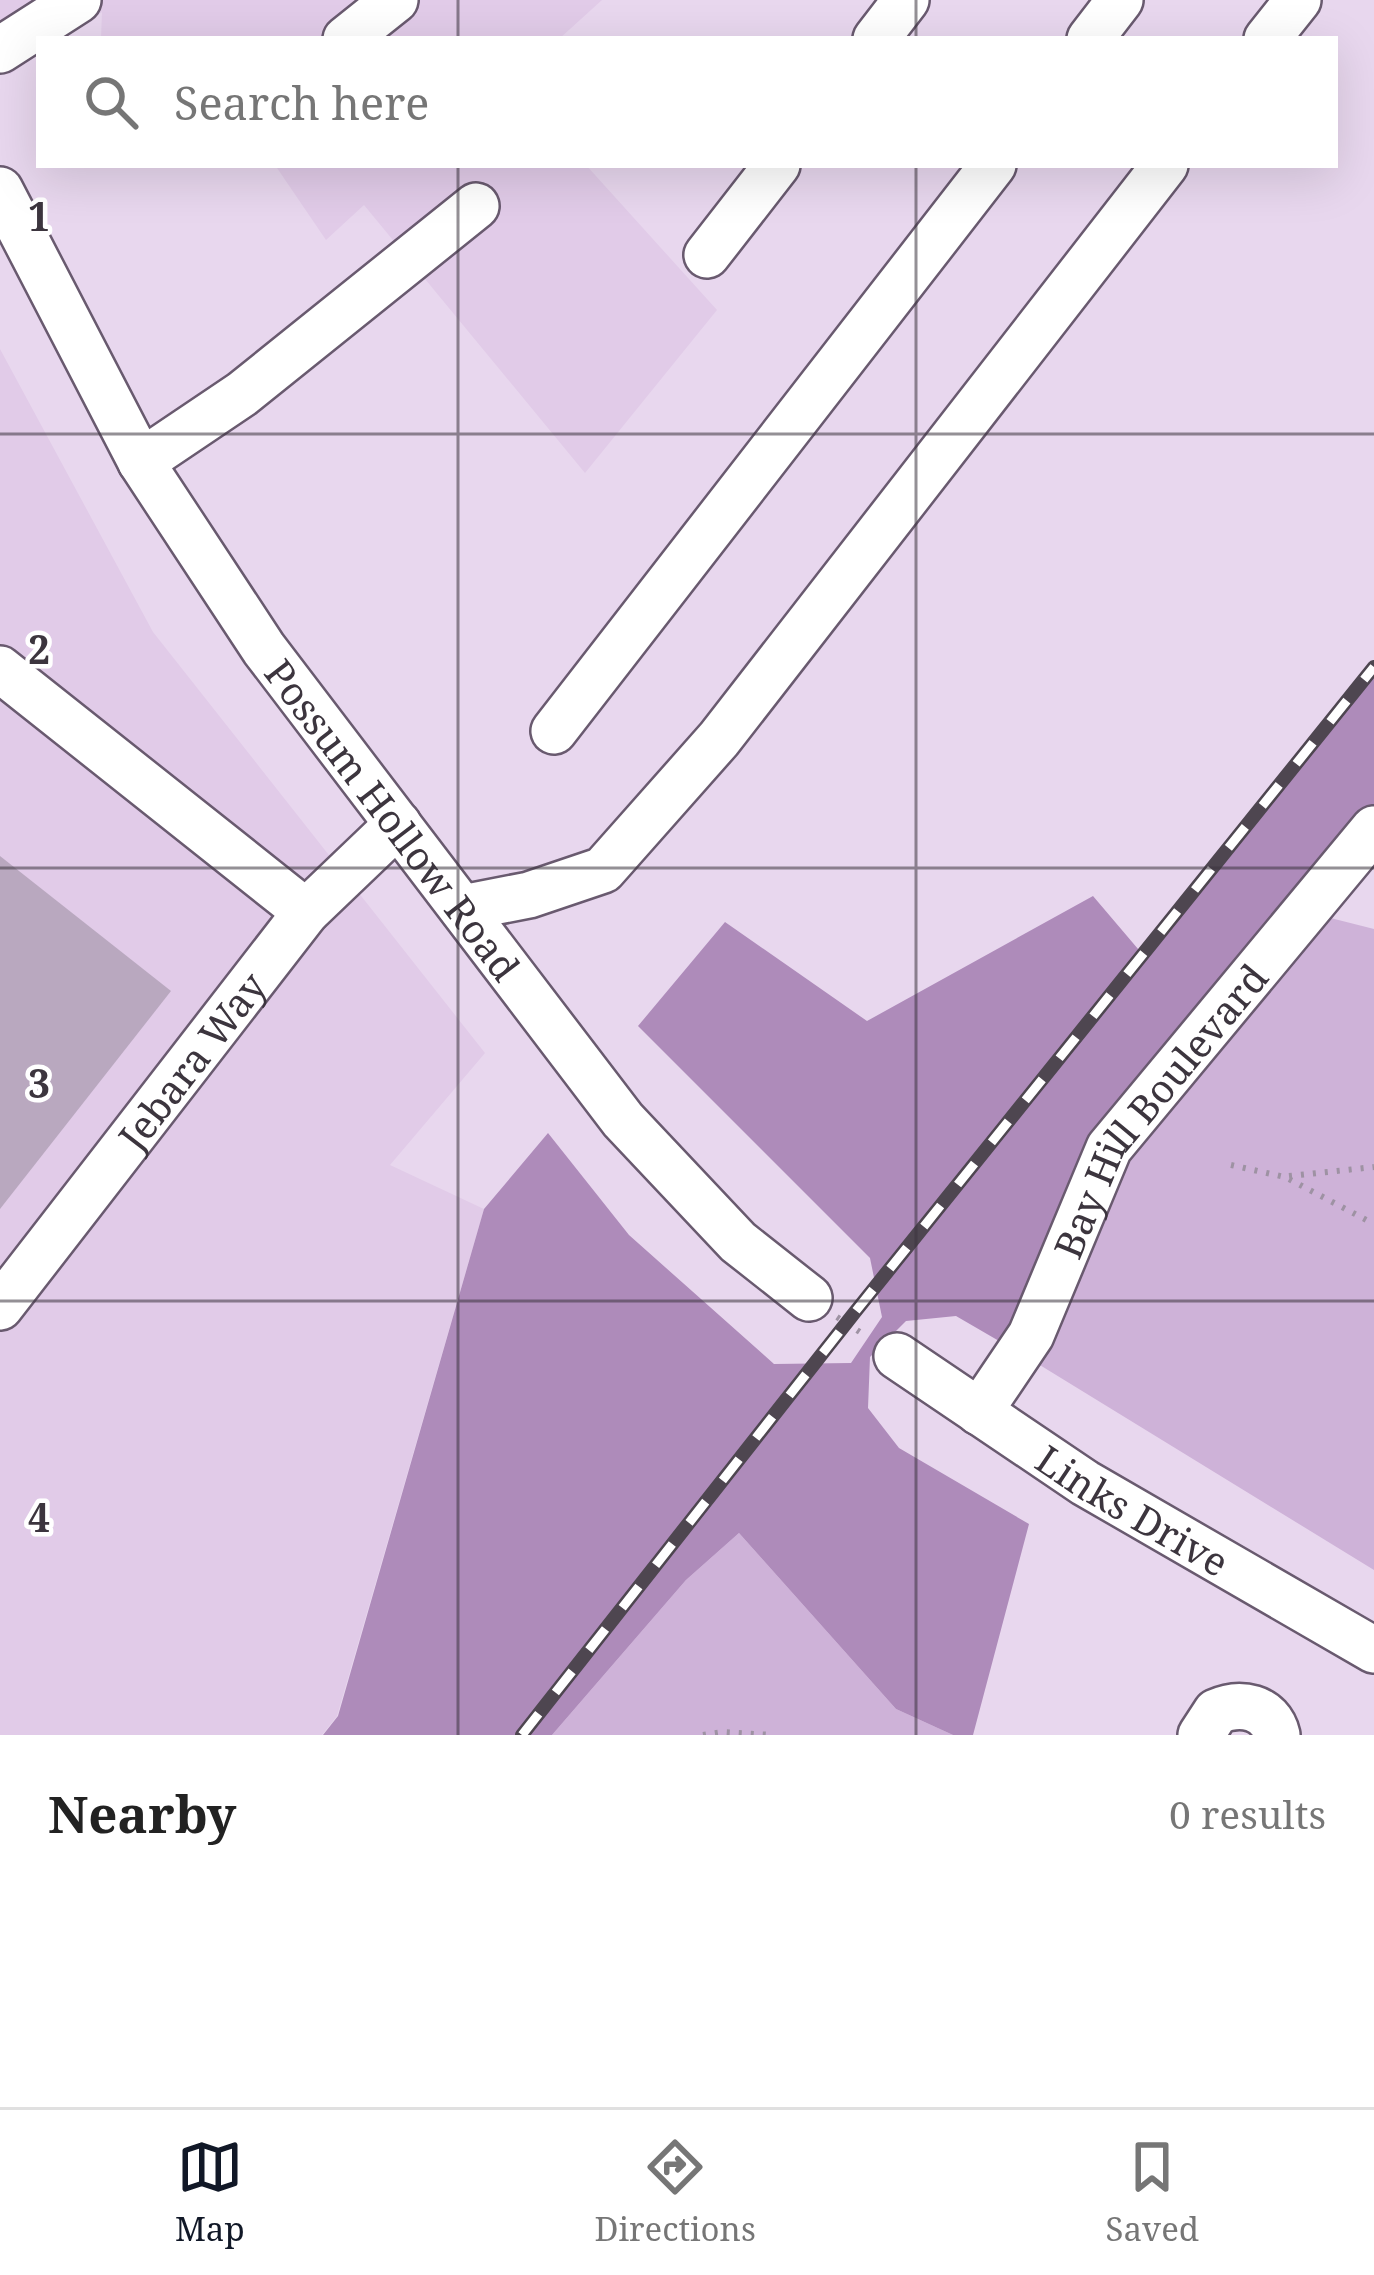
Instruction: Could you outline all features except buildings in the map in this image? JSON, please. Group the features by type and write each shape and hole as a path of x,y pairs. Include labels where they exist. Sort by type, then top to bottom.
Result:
{"street":[{"path":"0,50 78,0"},
{"path":"350,36 394,0"},
{"path":"877,36 906,0"},
{"path":"1092,36 1120,0"},
{"path":"1269,36 1298,0"},
{"path":"707,255 775,168"},
{"path":"554,731 991,168"},
{"path":"462,908 529,895 603,870 719,739 1164,168"},
{"name":"Possum Hollow Road","path":"0,190 141,462 264,649 623,1120 738,1242 809,1298"},
{"path":"141,462 242,394 476,206"},
{"path":"0,669 305,912"},
{"name":"Jebara Way","path":"0,1307 305,912 398,824"},
{"name":"Bay Hill Boulevard","path":"979,1412 1031,1335 1109,1148 1374,829"},
{"name":"Links Drive","path":"897,1356 1084,1483 1374,1650"},
{"path":"1201,1735 1216,1712 1242,1705 1258,1709 1274,1724 1277,1735"}],"path":[{"path":"1231,1165 1286,1177 1374,1224"},
{"path":"1286,1177 1374,1167"},
{"path":"809,1298 897,1356"},
{"path":"703,1735 772,1735"}],"shaded area":[{"path":"0,0 602,0 562,36 101,36 102,12 66,36 36,36 36,56 10,74 0,55"},
{"path":"277,168 589,168 717,310 585,473 364,205 326,240"},
{"path":"0,349 153,632 485,1053 390,1165 484,1209 337,1716 322,1735 0,1735"},
{"path":"1374,669 1374,809 1120,1144 1030,1359 956,1316 906,1321 870,1357 868,1408 899,1448 1029,1524 973,1735 953,1735 896,1709 739,1533 686,1580 552,1735 323,1735 338,1716 484,1209 548,1133 629,1235 774,1364 851,1363 882,1317 870,1258 638,1026 725,922 867,1021 1093,896 1144,956"},
{"path":"1299,910 1374,929 1374,1570 1030,1359 1119,1144"},
{"path":"739,1533 896,1709 953,1735 552,1735 686,1580"}],"railway":[{"path":"522,1735 1374,667"}]}
